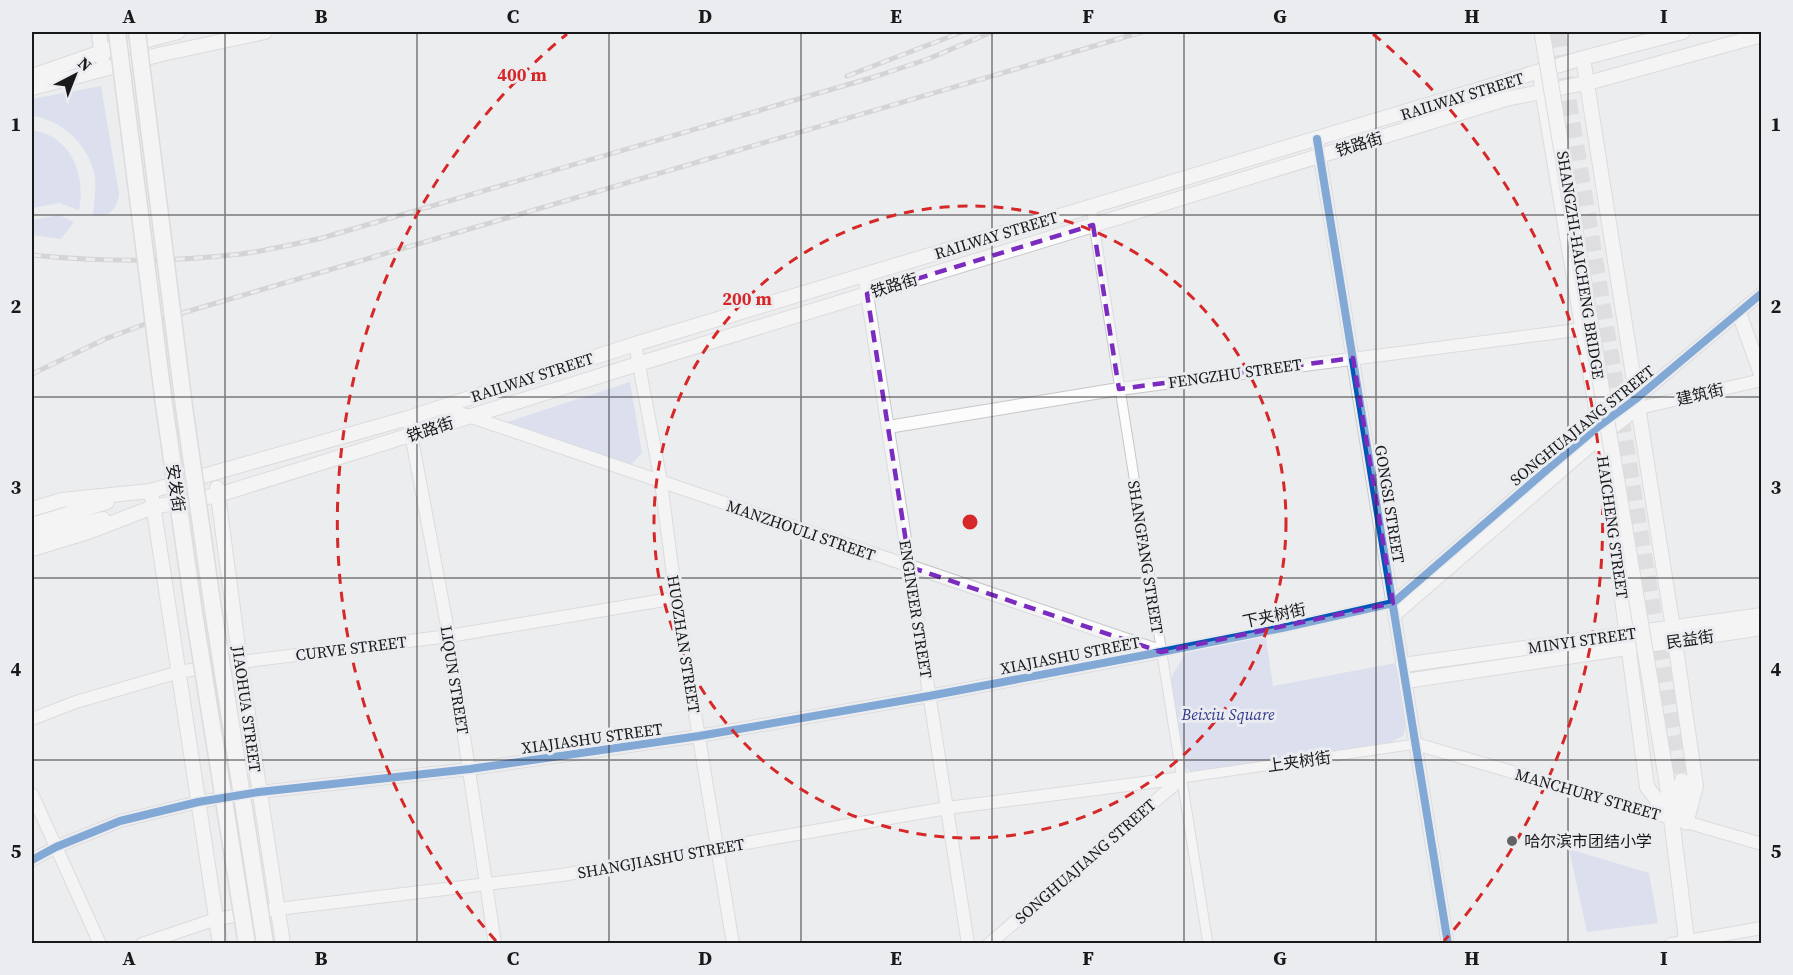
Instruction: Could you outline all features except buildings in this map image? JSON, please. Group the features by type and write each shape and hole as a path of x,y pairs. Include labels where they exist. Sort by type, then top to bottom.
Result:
{"highway":[{"name":"安发街","path":"117,32 195,625 247,944"},
{"name":"安发街","path":"137,32 188,431 265,944"}],"main road":[{"path":"99,32 103,69"},
{"path":"32,76 159,33 178,32"},
{"path":"32,88 162,54 265,32"},
{"name":"SHANGZHI-HAICHENG BRIDGE","path":"1542,32 1674,781"},
{"name":"RAILWAY STREET","path":"32,509 62,500 150,491 408,418 635,344 1090,206 1583,58 1683,32"},
{"path":"159,33 162,54"},
{"name":"铁路街","path":"32,549 91,531 153,507 218,495 1506,99 1587,83 1761,35"},
{"path":"1583,58 1696,786 1686,822"},
{"name":"HAICHENG STREET","path":"1540,72 1600,432 1647,787 1671,818"},
{"path":"1739,313 1761,379"},
{"name":"JIAOHUA STREET","path":"214,474 283,944"},
{"path":"32,525 150,491 220,944"},
{"path":"32,535 153,507"},
{"name":"MINYI STREET","path":"1403,665 1627,633 1674,635 1761,615"},
{"name":"民益街","path":"1406,681 1629,648 1674,635 1761,628"},
{"path":"1674,781 1671,818 1686,943"},
{"path":"1674,781 1686,822"}],"street":[{"name":"GONGSI STREET","path":"1317,139 1448,944"},
{"name":"SHANGFANG STREET","path":"1090,206 1208,944"},
{"name":"ENGINEER STREET","path":"864,275 968,944"},
{"name":"SONGHUAJIANG STREET","path":"1394,609 1600,432 1638,403 1761,293"},
{"name":"FENGZHU STREET","path":"888,427 1119,389 1584,329"},
{"name":"HUOZHAN STREET","path":"635,344 661,482 676,598 733,944"},
{"name":"建筑街","path":"1638,403 1761,379"},
{"name":"MANZHOULI STREET","path":"442,407 1161,652"},
{"name":"LIQUN STREET","path":"408,418 449,636 495,944"},
{"name":"CURVE STREET","path":"32,719 76,702 179,672 240,662 449,636 676,598"},
{"name":"下夹树街","path":"1161,652 1394,609"},
{"name":"XIAJIASHU STREET","path":"32,860 56,847 120,821 198,802 259,792 470,769 699,736 1161,652"},
{"name":"MANCHURY STREET","path":"1416,744 1761,844"},
{"name":"上夹树街","path":"1182,778 1416,744"},
{"name":"SONGHUAJIANG STREET","path":"989,944 1182,778"},
{"name":"SHANGJIASHU STREET","path":"142,944 216,919 278,909 562,875 947,808 1182,778"},
{"path":"32,794 100,944"},
{"path":"1671,944 1761,928"}],"highlighted area":[{"path":"1093,225 1119,389 1353,358 1393,603 1161,652 910,567 867,294"}],"green space":[{"path":"101,86 119,194 111,212 99,216 93,215 95,178 88,156 64,129 43,118 32,116 32,99"},
{"path":"32,130 57,140 73,159 80,183 79,210 59,203 32,208"},
{"path":"59,215 74,222 61,239 32,235 32,220"},
{"path":"630,382 642,453 629,467 504,423"},
{"name":"Beixiu Square","path":"1266,638 1273,686 1396,663 1406,722 1404,735 1390,743 1192,773 1183,765 1171,689 1172,676 1186,652 1197,646"},
{"path":"1569,849 1649,873 1658,923 1587,932"}],"tunnel":[{"path":"1558,32 1682,781"}],"railway":[{"path":"847,76 962,32"},
{"path":"32,255 110,260 189,259 251,252 322,238 874,77 928,59 992,32"},
{"path":"32,374 105,339 148,323 1142,32"}],"cycle path":[{"path":"1317,139 1448,944"},
{"path":"32,860 56,847 120,821 198,802 259,792 470,769 699,736 1161,652 1393,603 1549,468 1762,293"}],"place":[{"name":"哈尔滨市团结小学","path":"1512,841"}]}
